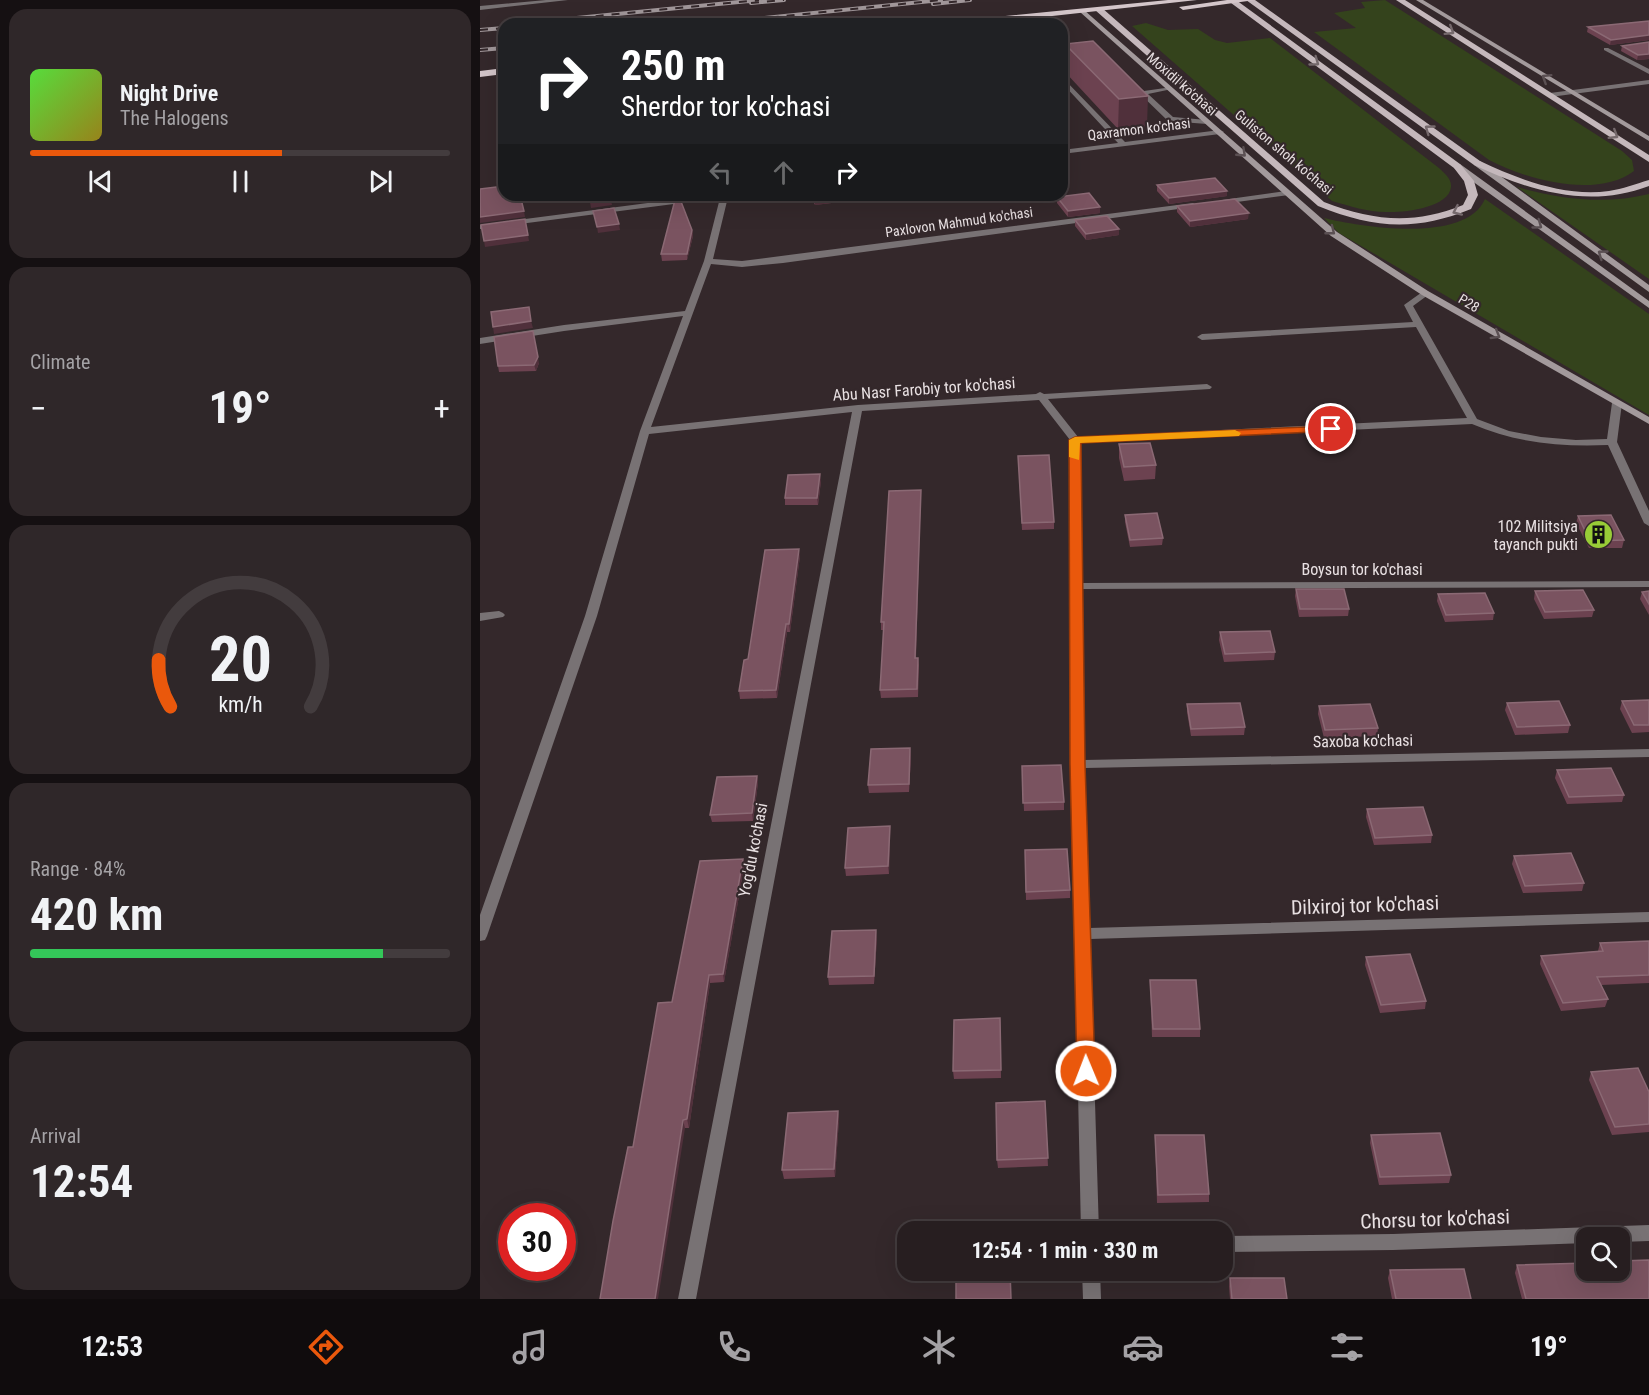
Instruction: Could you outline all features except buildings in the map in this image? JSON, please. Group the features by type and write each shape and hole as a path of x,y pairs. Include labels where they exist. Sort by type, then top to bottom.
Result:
{"highway":[{"path":"1033,18 1085,14 1193,0"},
{"path":"1102,12 1250,0"},
{"path":"1061,18 1085,14"},
{"path":"480,74 498,72"},
{"path":"480,81 498,79"}],"main road":[{"name":"Guliston shoh ko'chasi","path":"1232,0 1649,305"},
{"path":"1250,0 1649,289"},
{"path":"1400,0 1649,159"},
{"path":"1419,0 1649,139"},
{"name":"Guliston shoh ko'chasi","path":"1102,12 1315,199 1338,211 1383,222 1445,216 1467,207 1473,195 1469,181 1456,165"},
{"name":"Moxidil ko'chasi","path":"1085,14 1220,132 1286,194"},
{"path":"1477,163 1519,182 1577,193 1620,192 1649,183"},
{"name":"Р28","path":"1286,194 1334,234 1425,293 1649,422"}],"street":[{"path":"480,8 565,0"},
{"path":"1617,47 1606,49 1649,72"},
{"path":"1129,81 1171,119 1208,122"},
{"path":"1550,95 1649,82"},
{"path":"1068,85 1124,145"},
{"path":"1142,93 1170,88"},
{"name":"Qaxramon ko'chasi","path":"1068,151 1220,132"},
{"path":"1215,202 1286,194"},
{"path":"480,227 680,201"},
{"path":"480,936 591,616 645,431 708,261 724,201"},
{"name":"Paxlovon Mahmud ko'chasi","path":"708,261 742,264 783,260 1204,204"},
{"path":"1425,293 1408,305 1473,421"},
{"path":"480,341 687,313"},
{"path":"1202,337 1419,324"},
{"name":"Abu Nasr Farobiy tor ko'chasi","path":"645,431 858,408 1040,395 1207,387"},
{"path":"1040,395 1075,440 1078,764 1090,1221"},
{"path":"1617,403 1612,442 1649,523"},
{"name":"Yog'du ko'chasi","path":"687,1299 858,408"},
{"path":"1075,440 1473,421 1491,430 1534,440 1583,444 1612,442"},
{"name":"Boysun tor ko'chasi","path":"1075,586 1649,585"},
{"path":"480,617 499,615"},
{"name":"Saxoba ko'chasi","path":"1078,764 1649,753"},
{"name":"Dilxiroj tor ko'chasi","path":"1083,934 1649,917"},
{"name":"Chorsu tor ko'chasi","path":"1233,1244 1393,1242 1649,1233"},
{"path":"1091,1281 1092,1299"}],"green space":[{"path":"1385,0 1622,151 1632,160 1634,171 1619,179 1601,184 1582,185 1542,180 1505,167 1489,160 1314,32 1356,28 1334,13 1365,8 1361,2"},
{"path":"1146,23 1168,30 1198,29 1215,40 1227,43 1270,38 1439,168 1450,181 1451,187 1448,194 1442,200 1424,208 1393,212 1365,210 1332,201 1132,26"},
{"path":"1517,187 1550,195 1599,200 1649,194 1649,279"},
{"path":"1485,199 1649,314 1649,415 1339,233 1324,218 1386,228 1435,227 1457,222 1474,213"}],"railway":[{"path":"577,18 759,0"},
{"path":"751,3 784,0"},
{"path":"766,18 941,0"},
{"path":"933,4 970,0"},
{"path":"480,30 498,28"},
{"path":"480,50 498,48"}],"slow traffic":[{"path":"1075,457 1075,440 1235,433"}],"place":[{"name":"102 Militsiya tayanch pukti","path":"1599,535"}],"route":[{"path":"1086,1071 1078,764 1075,440 1331,429"}]}
